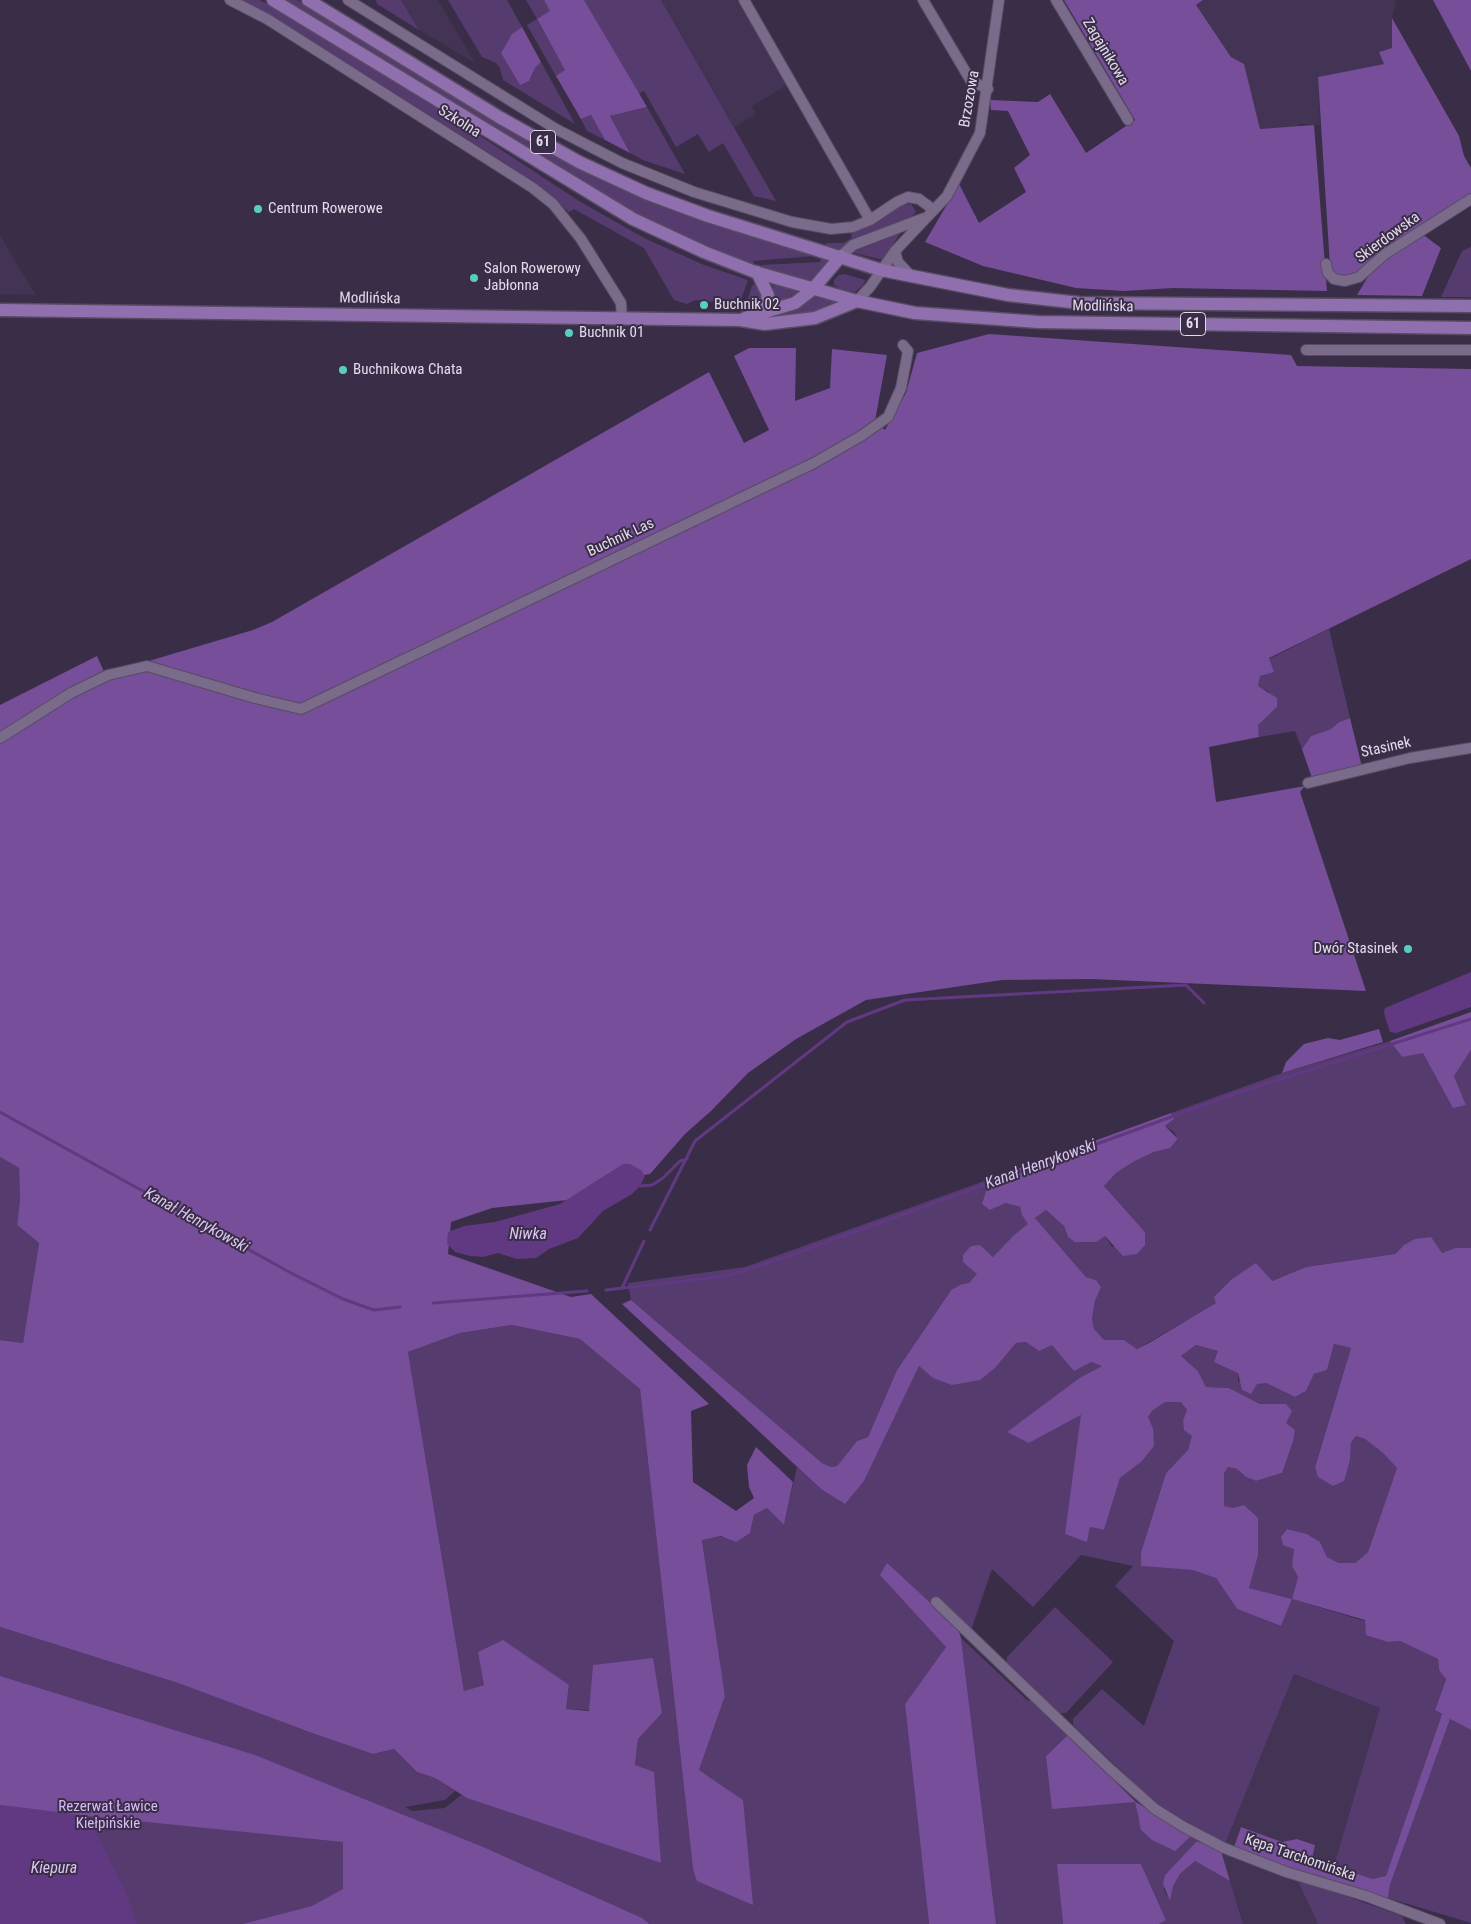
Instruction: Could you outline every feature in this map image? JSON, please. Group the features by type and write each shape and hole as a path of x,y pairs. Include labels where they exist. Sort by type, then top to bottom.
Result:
{"main road":[{"name":"61","path":"273,0 597,199 666,236 756,272 858,301"},
{"name":"61","path":"308,0 500,117 579,162 646,193 708,216 881,270"},
{"name":"Modlińska","path":"740,320 795,302 813,288 841,256"},
{"name":"Modlińska","path":"881,270 913,278 1008,295 1080,303 1471,306"},
{"path":"756,272 768,296 766,304 758,315"},
{"name":"Modlińska","path":"0,310 740,320 766,324 815,318 858,301 916,313 1038,322 1471,328"}],"street":[{"name":"Szkolna","path":"230,0 275,24 533,188 553,204 581,239 620,303 622,319"},
{"path":"348,0 556,129 622,162 694,192 815,228 847,228 870,220 897,202 908,198 919,199 930,214 853,245 841,256"},
{"path":"744,0 870,220"},
{"path":"923,0 971,81 988,89"},
{"name":"Brzozowa","path":"858,301 895,251 955,184 980,133 988,89 999,0"},
{"name":"Zagajnikowa","path":"1056,0 1128,120"},
{"name":"Skierdowska","path":"1326,264 1328,274 1334,279 1345,281 1359,277 1385,254 1471,199"},
{"path":"895,251 898,262 913,278"},
{"name":"Buchnik Las","path":"0,738 71,693 108,675 147,666 301,710 814,464 860,436 888,416 901,388 905,348"},
{"path":"1306,350 1471,350"},
{"name":"Stasinek","path":"1308,783 1410,758 1471,748"},
{"name":"Kępa Tarchomińska","path":"936,1602 1110,1769 1155,1809 1224,1848 1286,1872 1366,1896 1440,1924"}],"shaded area":[{"path":"401,0 438,0 475,63 419,30"},
{"path":"661,0 739,0 787,85 752,106 756,114 734,127"},
{"path":"1203,0 1394,0 1396,3 1392,18 1392,49 1384,64 1318,77 1320,125 1299,124 1299,127 1260,129 1244,65 1231,57 1196,5"},
{"path":"0,235 15,261 36,295 0,294"},
{"path":"1294,1674 1380,1708 1334,1866 1312,1859 1315,1845 1297,1839 1282,1842 1242,1827 1234,1847 1225,1844"},
{"path":"1221,1851 1297,1879 1318,1924 1243,1924"}],"green space":[{"path":"237,0 259,0 276,8 375,67 579,201 646,239 704,265 748,280 740,302 738,304 722,305 717,302 695,300 687,304 674,300 644,248 574,209 569,212 533,181 369,77"},
{"path":"286,0 297,0 316,10 479,111 595,176 650,202 709,223 814,254 813,256 754,261 753,264 691,240 642,217 587,186"},
{"path":"376,0 401,0 419,30 377,4"},
{"path":"448,0 507,0 522,27 509,39 501,53 531,78 535,68 541,62 575,124 503,80 500,68 496,63 482,57"},
{"path":"526,0 544,0 551,11 537,20 566,71 556,76 527,25 537,19"},
{"path":"544,0 584,0 647,107 610,116 630,153 605,140 591,115 581,119 556,76 565,70 537,19 550,11"},
{"path":"584,0 661,0 776,201 754,196 723,143 709,152 698,134 676,147 644,91 638,94"},
{"path":"1064,0 1203,0 1196,5 1231,57 1244,64 1260,129 1314,125 1327,291 1173,288 1124,291 1076,288 983,266 925,242 959,184 979,223 1026,192 1014,168 1030,155 1008,111 991,110 990,100 1038,102 1050,94 1086,153 1135,120"},
{"path":"1433,0 1471,0 1471,71"},
{"path":"1392,18 1459,136 1464,156 1471,168 1471,197 1359,273 1343,278 1335,274 1330,266 1318,77 1384,64 1379,52 1392,48"},
{"path":"522,27 541,62 535,68 529,81 520,85 501,53 512,34"},
{"path":"647,107 685,174 643,160 630,153 610,116"},
{"path":"591,115 605,140 587,131 581,119"},
{"path":"911,204 916,212 909,220 852,241 839,249 825,246 827,243 843,243 852,238 851,233 877,221 902,205"},
{"path":"901,232 883,260 851,252 859,246"},
{"path":"1422,234 1441,248 1422,296 1357,295 1369,275 1384,261"},
{"path":"1471,247 1471,297 1441,297 1462,251"},
{"path":"822,257 831,260 810,282 761,267 762,265 820,262"},
{"path":"844,274 865,280 863,285 855,292 840,289 834,285 834,280 839,275"},
{"path":"756,283 765,296 756,309 741,310 746,304 752,286"},
{"path":"773,284 799,292 774,304"},
{"path":"816,297 839,302 815,312 780,316 799,308"},
{"path":"989,334 1291,355 1297,366 1471,369 1471,559 1269,658 1274,672 1260,676 1258,686 1277,698 1277,707 1258,725 1259,737 1209,747 1216,802 1305,786 1300,792 1366,991 1091,979 1002,980 866,1000 796,1039 748,1073 711,1111 685,1134 650,1174 635,1176 577,1199 492,1208 451,1222 448,1254 571,1297 591,1294 709,1404 691,1411 693,1482 736,1511 754,1498 749,1487 747,1465 756,1447 793,1482 784,1525 767,1508 754,1515 750,1533 736,1542 721,1536 702,1540 725,1696 699,1770 743,1800 753,1905 697,1881 693,1869 640,1389 580,1339 512,1325 460,1333 408,1352 464,1691 484,1685 478,1652 503,1640 569,1685 566,1709 589,1711 593,1665 653,1658 662,1713 638,1739 635,1765 654,1772 661,1863 467,1798 435,1778 417,1772 394,1749 373,1754 178,1683 0,1627 0,1340 23,1343 39,1243 17,1225 20,1199 19,1168 0,1157 0,705 97,656 105,674 253,630 272,622 709,372 744,443 769,430 734,356 749,348 796,348 795,401 830,388 832,349 887,355 875,421 885,430 906,393 917,353"},
{"path":"1329,629 1350,718 1339,722 1331,729 1311,736 1302,749 1295,731 1259,737 1257,725 1277,707 1268,691 1258,687 1258,679 1269,659"},
{"path":"1350,718 1362,767 1312,778 1302,749 1311,736 1331,729 1339,722"},
{"path":"1471,1012 1471,1050 1454,1076 1466,1105 1453,1108 1423,1053 1402,1057 1390,1041"},
{"path":"1379,1029 1383,1042 1282,1073 1286,1062 1304,1044 1328,1038 1340,1040"},
{"path":"1390,1041 1402,1057 1423,1052 1453,1107 1466,1105 1454,1076 1471,1050 1471,1248 1455,1248 1442,1253 1404,1245 1395,1254 1306,1267 1217,1303 1137,1349 1124,1340 1104,1341 1094,1329 1092,1319 1095,1301 1101,1287 1096,1280 1086,1277 1035,1218 1046,1210 1064,1226 1068,1237 1105,1236 1112,1247 1145,1232 1104,1186 1116,1173 1133,1162 1154,1152 1169,1148 1178,1140 1174,1132 1165,1126 1173,1120 1171,1113 1282,1073"},
{"path":"1171,1113 1174,1119 1165,1126 1178,1139 1170,1148 1154,1152 1133,1162 1116,1173 1104,1186 1145,1232 1145,1245 1137,1254 1123,1256 1105,1236 1096,1242 1075,1242 1068,1237 1064,1226 1046,1210 1035,1218 1086,1277 1096,1280 1101,1287 1095,1301 1092,1319 1094,1329 1104,1340 1124,1340 1137,1349 1216,1303 1214,1297 1232,1279 1256,1263 1272,1281 1306,1267 1395,1254 1404,1245 1415,1239 1431,1237 1442,1253 1455,1248 1471,1248 1471,1730 1450,1719 1390,1885 1388,1898 1276,1865 1234,1847 1241,1827 1282,1842 1297,1839 1315,1845 1312,1859 1373,1879 1386,1876 1442,1714 1435,1710 1446,1679 1439,1670 1438,1659 1400,1641 1388,1642 1366,1635 1365,1620 1292,1599 1281,1626 1237,1609 1216,1578 1192,1570 1141,1566 1141,1552 1166,1473 1188,1450 1192,1436 1184,1430 1183,1420 1187,1410 1181,1402 1165,1402 1152,1411 1148,1417 1153,1428 1154,1446 1141,1462 1120,1478 1104,1530 1090,1527 1087,1542 1065,1534 1081,1415 1029,1443 1007,1432 1081,1377 1102,1366 1091,1362 1074,1371 1052,1345 1039,1351 1026,1342 1016,1343 995,1368 980,1380 952,1385 933,1378 919,1366 864,1481 845,1504 821,1489 622,1304 631,1300 822,1463 831,1467 837,1466 857,1441 868,1437 897,1370 951,1290 962,1284 969,1283 977,1274 963,1262 963,1255 971,1246 980,1245 993,1257 1014,1235 1028,1224 1022,1215 1020,1207 1006,1203 990,1210 982,1204 990,1179","holes":["1334,1344 1351,1348 1315,1467 1318,1477 1333,1486 1344,1481 1350,1460 1351,1443 1356,1436 1365,1439 1383,1453 1397,1468 1368,1552 1355,1563 1339,1563 1327,1557 1320,1542 1307,1534 1287,1529 1281,1537 1283,1545 1294,1549 1292,1566 1298,1577 1292,1599 1249,1588 1258,1556 1258,1518 1244,1505 1233,1508 1224,1506 1224,1473 1228,1467 1237,1469 1246,1477 1256,1481 1282,1473 1295,1430 1286,1423 1292,1411 1286,1404 1260,1404 1229,1388 1206,1387 1198,1371 1181,1356 1196,1345 1218,1351 1214,1362 1238,1373 1242,1390 1251,1394 1257,1384 1266,1383 1295,1397 1306,1391 1314,1374 1327,1370"]},
{"path":"0,1157 19,1168 20,1199 17,1225 39,1243 23,1343 0,1340"},
{"path":"990,1179 986,1188 990,1210 1006,1203 1020,1207 1022,1215 1029,1224 1014,1235 993,1257 980,1245 978,1274 969,1283 962,1284 950,1291 897,1370 868,1437 857,1441 837,1466 831,1467 822,1463 631,1300 628,1283 745,1267"},
{"name":"Rezerwat Ławice Kiełpińskie","path":"512,1325 580,1339 640,1389 693,1869 743,1800 699,1770 725,1696 702,1539 750,1533 754,1515 767,1508 784,1525 797,1467 821,1489 864,1481 919,1366 933,1378 995,1368 1016,1343 1026,1342 1052,1345 1102,1366 1081,1377 1029,1443 1081,1415 1087,1542 1090,1527 1104,1530 1120,1478 1141,1462 1153,1428 1148,1417 1152,1411 1164,1402 1181,1401 1187,1410 1183,1420 1193,1436 1188,1450 1166,1473 1141,1552 1142,1566 1192,1570 1216,1578 1237,1609 1281,1626 1292,1599 1365,1621 1388,1642 1400,1641 1438,1659 1439,1670 1446,1678 1435,1710 1442,1714 1386,1877 1373,1879 1334,1866 1380,1708 1294,1674 1225,1844 1155,1803 1073,1725 1073,1719 1102,1689 1144,1726 1174,1641 1115,1586 1133,1566 1081,1555 1033,1607 992,1569 971,1630 931,1603 887,1564 946,1647 905,1704 929,1924 0,1924 0,1627 178,1683 373,1754 394,1749 417,1772 435,1778 455,1791 445,1800 405,1807 412,1811 445,1808 461,1795 661,1863 635,1765 638,1739 662,1713 566,1709 569,1685 484,1685 464,1691 408,1352 460,1333"},
{"path":"1334,1344 1351,1348 1315,1466 1350,1460 1351,1443 1356,1436 1365,1439 1383,1453 1397,1468 1368,1552 1355,1563 1339,1563 1327,1557 1320,1542 1307,1534 1287,1529 1295,1549 1292,1565 1298,1577 1292,1599 1249,1588 1258,1556 1258,1518 1223,1506 1224,1473 1228,1467 1237,1469 1246,1477 1256,1481 1282,1473 1286,1404 1260,1404 1229,1388 1206,1387 1198,1371 1181,1356 1196,1345 1219,1351 1238,1373 1238,1381 1266,1383 1295,1397 1306,1391 1314,1374 1327,1370"},
{"path":"887,1563 958,1628 961,1638 996,1924 929,1924 905,1704 946,1647 880,1575"},
{"path":"1055,1607 1113,1662 1066,1713 1059,1713 1007,1663 1007,1657"},
{"path":"961,1638 1028,1701 1033,1700 1068,1735 1046,1756 1136,1802 1138,1820 1191,1836 1197,1841 1165,1875 1164,1890 1170,1900 1173,1885 1180,1874 1195,1861 1230,1881 1243,1924 1159,1924 1166,1920 1141,1864 1058,1864 1063,1924 996,1924"},
{"name":"Rezerwat Ławice Kiełpińskie","path":"0,1676 255,1755 483,1847 642,1918 649,1924 243,1924 312,1906 343,1889 343,1842 0,1805"},
{"path":"1450,1719 1471,1730 1471,1923 1388,1898 1390,1885"},
{"path":"1068,1735 1136,1802 1191,1836 1175,1851 1152,1840 1141,1830 1135,1802 1052,1809 1046,1756"},
{"path":"1197,1841 1221,1851 1230,1881 1195,1861 1180,1874 1173,1886 1170,1901 1163,1884 1165,1875"},
{"path":"1057,1864 1141,1864 1166,1920 1159,1924 1063,1924"},
{"path":"1297,1879 1402,1916 1406,1924 1318,1924"}],"water":[{"path":"1471,972 1471,1007 1396,1033 1390,1032 1384,1013 1385,1008"},
{"name":"Niwka","path":"623,1164 630,1164 641,1170 645,1176 640,1186 632,1194 603,1211 578,1238 549,1249 536,1258 517,1259 498,1253 483,1257 470,1256 455,1252 447,1244 448,1232 464,1226 495,1222 560,1204"},
{"name":"Kiepura","path":"0,1805 88,1816 128,1897 137,1924 0,1924"}],"waterway":[{"path":"650,1230 695,1141 847,1022 905,1000 1186,985 1204,1003"},
{"name":"Kanał Henrykowski","path":"606,1290 726,1276 786,1257 1237,1093 1471,1019"},
{"name":"Kanał Henrykowski","path":"0,1112 291,1273 343,1299 374,1310 400,1307"},
{"path":"640,1186 652,1185 663,1178 680,1161 687,1159"},
{"path":"622,1288 644,1241"},
{"name":"Kanał Henrykowski","path":"433,1303 587,1291"}],"place":[{"name":"Centrum Rowerowe","path":"258,209"},
{"name":"Salon Rowerowy Jabłonna","path":"474,278"},
{"name":"Buchnik 02","path":"704,305"},
{"name":"Buchnik 01","path":"569,333"},
{"name":"Buchnikowa Chata","path":"343,370"},
{"name":"Dwór Stasinek","path":"1408,949"}]}
